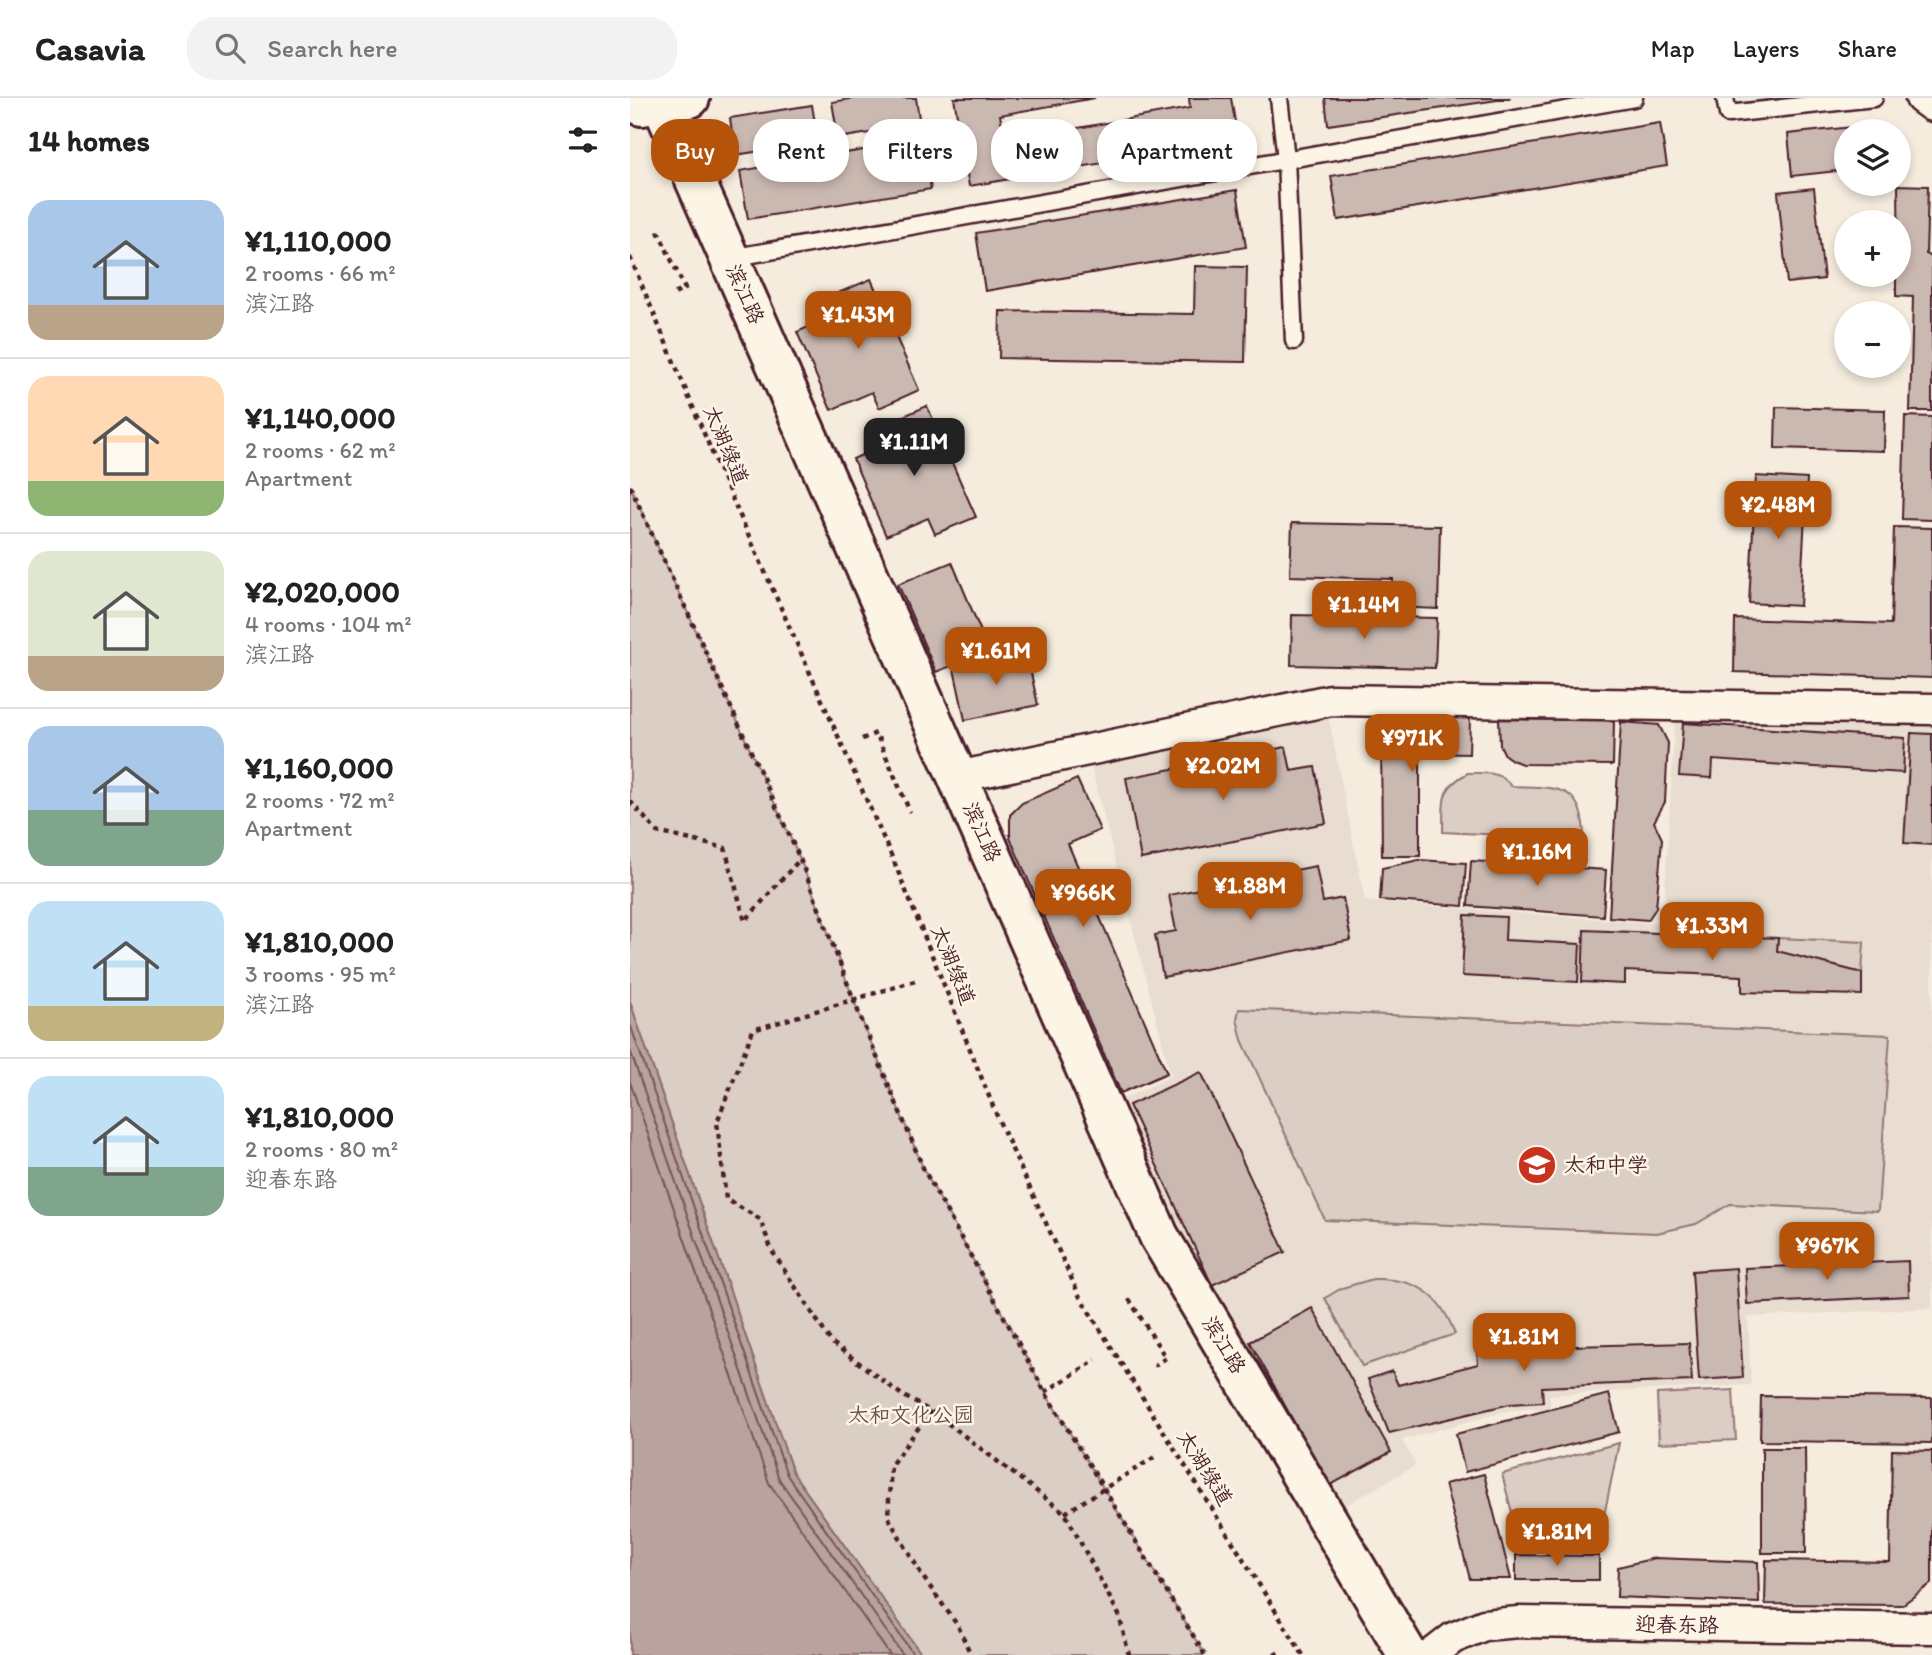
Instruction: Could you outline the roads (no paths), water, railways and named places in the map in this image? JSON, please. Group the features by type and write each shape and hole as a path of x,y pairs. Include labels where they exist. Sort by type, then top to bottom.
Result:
{"main road":[{"name":"滨江路","path":"658,101 730,258 1159,1236 1408,1655"},
{"name":"滨江路","path":"658,101 707,265 1138,1248 1380,1655"}],"street":[{"path":"1921,98 1932,106"},
{"path":"957,777 1331,701 1932,709"},
{"name":"迎春东路","path":"1431,1655 1452,1638 1484,1625 1519,1622 1932,1628"}],"lane":[{"path":"1279,98 1286,159 1294,341"},
{"path":"730,258 1634,98"},
{"path":"1725,98 1728,114 1874,98"}],"water":[{"path":"630,1002 793,1473 922,1655 630,1655"}],"place":[{"name":"太和中学","path":"1537,1165"}],"park label":[{"name":"太和文化公园","path":"911,1415"}]}
